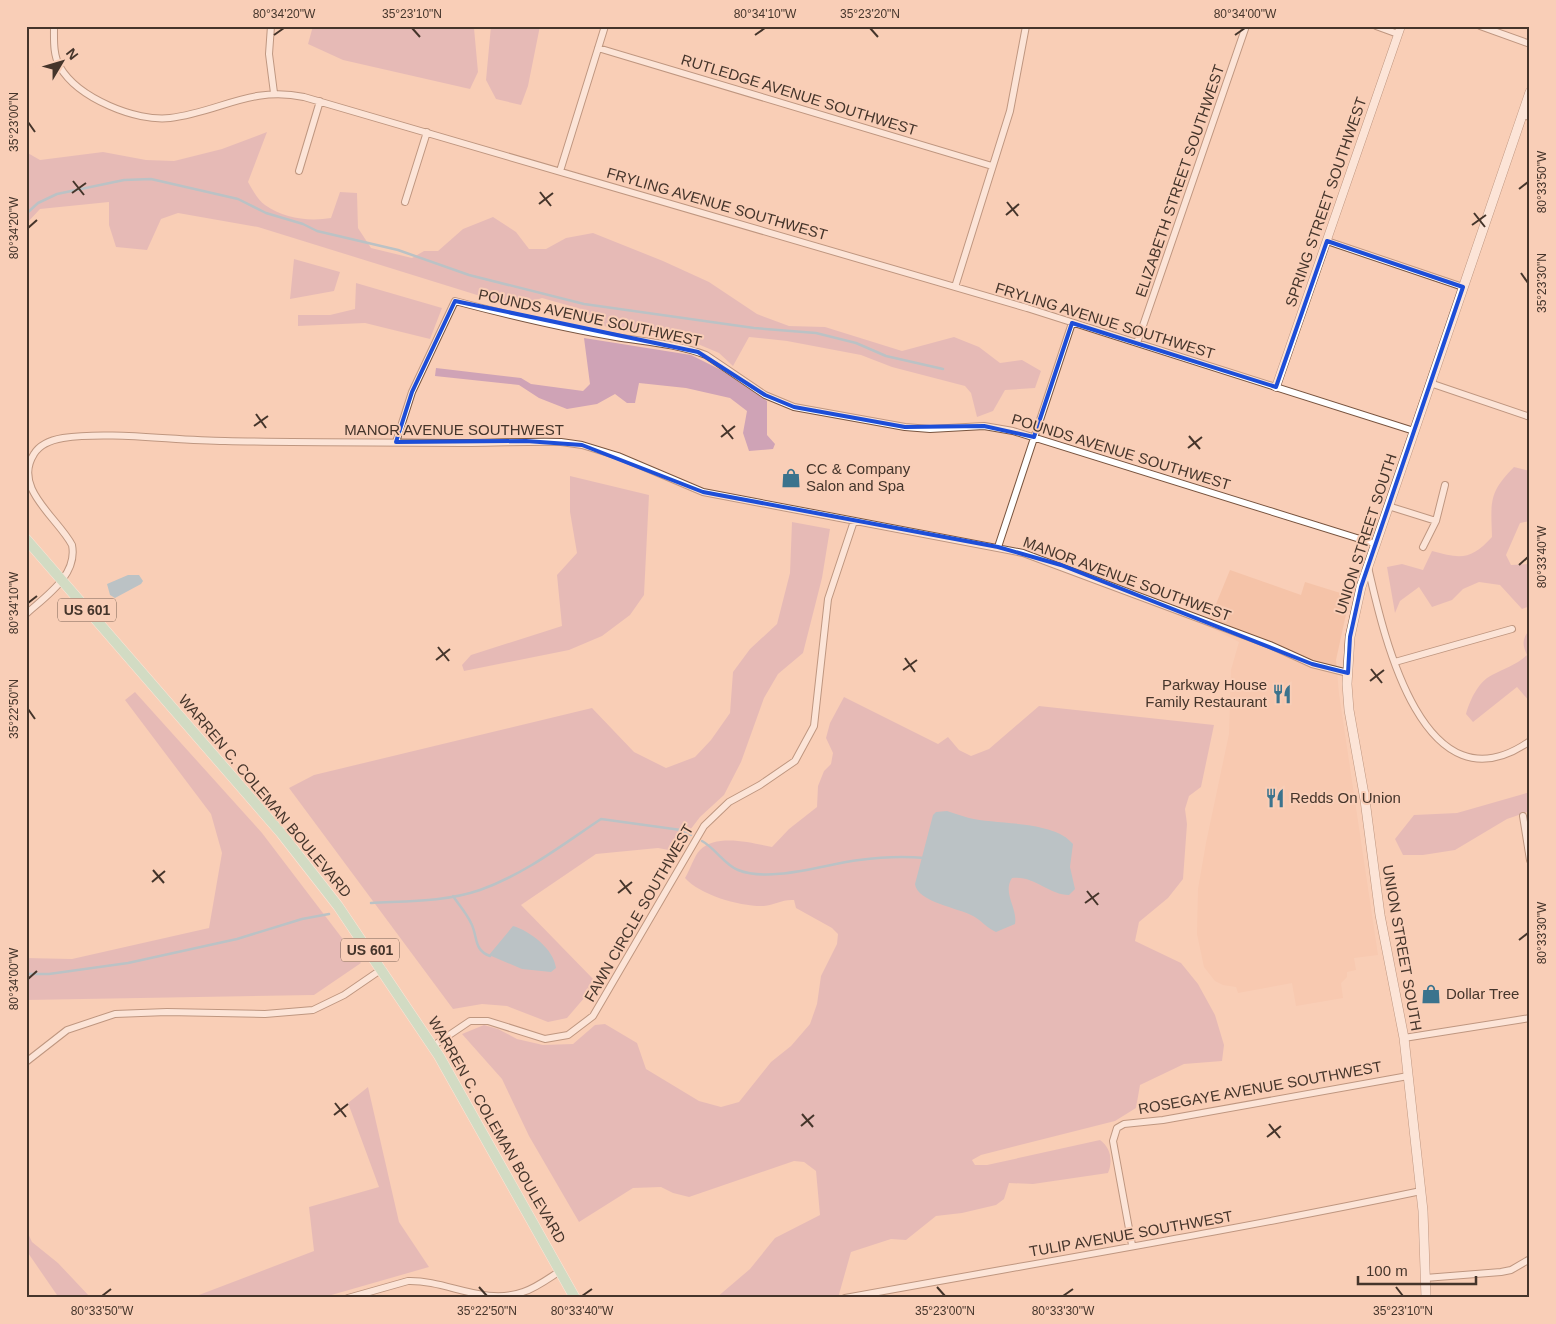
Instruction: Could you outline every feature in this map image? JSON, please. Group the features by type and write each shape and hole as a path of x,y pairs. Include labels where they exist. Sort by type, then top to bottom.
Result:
{"highway":[{"name":"WARREN C. COLEMAN BOULEVARD","path":"26,539 281,833 338,906 382,968 433,1046 576,1298"}],"main road":[{"name":"UNION STREET SOUTH","path":"1426,1298 1421,1191 1404,1038 1380,915 1365,800 1349,710 1348,673 1353,619 1368,566 1462,287 1526,116 1530,92"}],"street":[{"name":"FRYLING AVENUE SOUTHWEST","path":"54,26 57,59 74,86 89,95 136,115 155,119 171,118 252,95 274,93 296,95 955,287 1414,431"},
{"path":"271,26 269,54 274,93"},
{"path":"560,171 604,26"},
{"path":"955,287 1010,111 1026,26"},
{"name":"ELIZABETH STREET SOUTHWEST","path":"1137,343 1246,26"},
{"path":"1376,26 1399,30"},
{"path":"1480,26 1530,44"},
{"name":"SPRING STREET SOUTHWEST","path":"1276,387 1399,30"},
{"name":"RUTLEDGE AVENUE SOUTHWEST","path":"598,48 992,166"},
{"path":"299,171 320,101"},
{"path":"405,202 427,132"},
{"path":"1327,241 1462,287"},
{"name":"POUNDS AVENUE SOUTHWEST","path":"396,442 422,370 455,301 532,320 617,337 665,343 698,352 706,355 765,395 801,409 905,427 930,429 984,426 1034,436 1376,544"},
{"path":"998,547 1072,323"},
{"path":"1430,383 1530,417"},
{"name":"MANOR AVENUE SOUTHWEST","path":"62,581 71,562 72,545 36,499 30,484 30,462 35,452 45,443 73,437 396,442 526,441 582,445 618,456 703,492 998,547 1061,565 1270,645 1312,664 1348,673"},
{"path":"1423,547 1436,521 1445,485"},
{"path":"1388,506 1436,521"},
{"name":"FAWN CIRCLE SOUTHWEST","path":"433,1046 470,1021 488,1021 545,1039 568,1035 593,1016 704,826 729,802 760,785 795,760 814,726 828,599 854,521"},
{"path":"1368,566 1395,662 1420,717 1437,740 1447,748 1475,758 1497,758 1514,752 1530,741"},
{"path":"26,614 62,581"},
{"path":"1395,662 1512,629"},
{"path":"1523,816 1530,860"},
{"path":"26,1062 67,1030 115,1014 167,1012 265,1014 313,1010 344,995 382,968"},
{"path":"1404,1038 1530,1018"},
{"name":"ROSEGAYE AVENUE SOUTHWEST","path":"1132,1245 1113,1141 1116,1128 1124,1124 1164,1120 1408,1076"},
{"name":"TULIP AVENUE SOUTHWEST","path":"845,1298 1132,1245 1234,1229 1421,1191"},
{"path":"1425,1278 1501,1272 1511,1270 1530,1259"},
{"path":"348,1298 408,1281 437,1283 481,1295 515,1294 524,1292 560,1270"}],"highlighted area":[{"path":"1327,241 1463,287 1361,587 1350,637 1348,673 1312,664 1061,565 998,547 703,492 582,445 526,441 396,442 412,392 455,301 698,352 765,395 794,407 905,427 984,426 1034,437 1072,323 1276,387"}],"shaded area":[{"path":"313,26 474,28 478,72 470,89 343,60 308,44"},
{"path":"491,26 540,26 528,86 521,105 496,99 486,80"},
{"path":"267,132 248,182 260,200 272,209 288,216 322,219 331,218 340,192 357,193 358,228 371,248 412,258 424,251 438,251 463,229 493,217 516,232 529,249 546,249 566,238 593,233 709,282 757,314 789,326 825,327 902,351 954,337 979,347 1000,363 1022,360 1041,371 1035,388 1005,390 993,411 977,417 971,393 965,386 892,367 861,355 787,341 749,337 733,366 719,353 686,339 609,329 581,309 542,298 516,307 258,227 178,213 161,219 147,250 116,247 109,225 109,202 40,209 28,222 26,229 26,152 40,160 103,152 146,160 174,161 222,149"},
{"path":"294,259 340,272 334,291 290,299"},
{"path":"356,283 442,308 430,339 365,323 298,326 298,315 330,315 355,309"},
{"path":"584,338 691,355 721,370 767,401 767,435 775,444 773,449 749,451 743,433 747,411 730,398 686,388 639,383 635,403 627,403 615,394 597,404 567,409 539,398 519,385 435,376 436,368 521,378 531,384 583,391 590,384"},
{"path":"1514,467 1530,471 1530,521 1520,523 1506,555 1511,565 1530,564 1530,606 1522,609 1500,585 1479,582 1463,589 1452,600 1432,607 1419,587 1400,601 1395,613 1387,567 1402,564 1423,570 1432,551 1465,556 1485,545 1492,537 1491,515 1495,492 1499,484"},
{"path":"570,476 649,495 644,595 630,615 602,636 569,650 464,671 462,665 471,655 562,626 557,575 577,553 570,512"},
{"path":"792,522 830,529 822,578 803,653 778,674 764,698 741,762 724,795 700,817 674,851 658,848 596,854 521,905 597,983 567,1018 548,1022 507,1006 482,1004 453,1009 289,788 314,775 592,708 634,752 666,768 695,757 711,740 730,713 733,672 750,649 777,624 790,573"},
{"path":"1230,570 1301,595 1305,582 1350,596 1336,660 1339,694 1378,955 1354,958 1356,970 1347,972 1347,977 1341,983 1343,998 1296,1006 1292,983 1238,993 1236,987 1223,985 1215,981 1204,967 1197,934 1198,889 1229,734 1231,670 1239,642 1207,626"},
{"path":"1530,629 1530,702 1517,687 1473,722 1466,714 1475,692 1487,678 1515,664 1527,655 1524,642 1525,636"},
{"path":"135,692 262,833 361,963 314,995 26,1000 26,958 72,959 209,928 222,853 211,814 125,700"},
{"path":"844,697 938,744 948,737 959,750 971,756 989,749 1039,706 1214,725 1201,787 1189,796 1185,809 1187,824 1183,879 1168,898 1139,922 1135,941 1181,963 1198,984 1215,1015 1224,1045 1222,1061 1184,1064 1140,1085 1136,1108 1115,1121 981,1155 972,1160 975,1165 987,1165 1100,1140 1107,1147 1110,1155 1108,1173 1033,1184 1009,1183 1004,1199 996,1205 962,1213 936,1216 906,1240 891,1239 851,1252 838,1298 716,1298 750,1269 775,1238 820,1215 816,1171 804,1162 794,1161 689,1197 673,1193 661,1187 633,1188 579,1222 529,1136 502,1079 462,1034 484,1025 498,1029 517,1039 543,1045 573,1044 595,1025 605,1024 637,1043 646,1069 699,1101 721,1107 739,1102 771,1062 791,1046 810,1024 817,1004 821,976 837,944 838,934 832,928 796,908 794,900 786,900 764,906 733,902 700,890 685,878 700,850 707,845 716,842 735,841 772,847 789,829 817,807 818,786 824,771 831,764 833,753 826,738 830,723"},
{"path":"1530,792 1530,811 1507,819 1455,850 1423,855 1403,855 1395,839 1414,815 1457,813"},
{"path":"368,1087 399,1222 429,1267 321,1298 191,1298 314,1251 309,1207 379,1187 348,1103"},
{"path":"26,1229 32,1242 58,1263 91,1298 59,1298 26,1250"}],"water":[{"path":"128,575 139,575 143,581 141,584 115,598 110,595 107,584"},
{"path":"947,811 981,820 1039,827 1064,836 1073,844 1070,867 1075,889 1069,895 1062,894 1027,879 1012,878 1009,884 1009,895 1015,924 996,932 967,913 931,900 917,890 915,884 933,815 936,812"},
{"path":"513,926 534,936 551,954 556,968 551,972 522,969 489,955"}],"waterway":[{"path":"26,214 38,203 57,194 124,180 151,179 238,199 266,213 303,224 317,231 398,250 469,275 584,304 754,328 816,333 856,343 886,356 943,369"},
{"path":"371,903 440,899 480,890 528,867 601,819 681,830 691,835"},
{"path":"702,841 733,868 751,873 782,874 876,858 925,858"},
{"path":"453,896 469,920 478,946 490,956"},
{"path":"26,974 49,974 128,963 237,939 302,919 329,914"}],"place":[{"name":"CC & Company Salon and Spa","path":"791,478"},
{"name":"Parkway House Family Restaurant","path":"1282,694"},
{"name":"Redds On Union","path":"1275,798"},
{"name":"Dollar Tree","path":"1431,994"}]}
